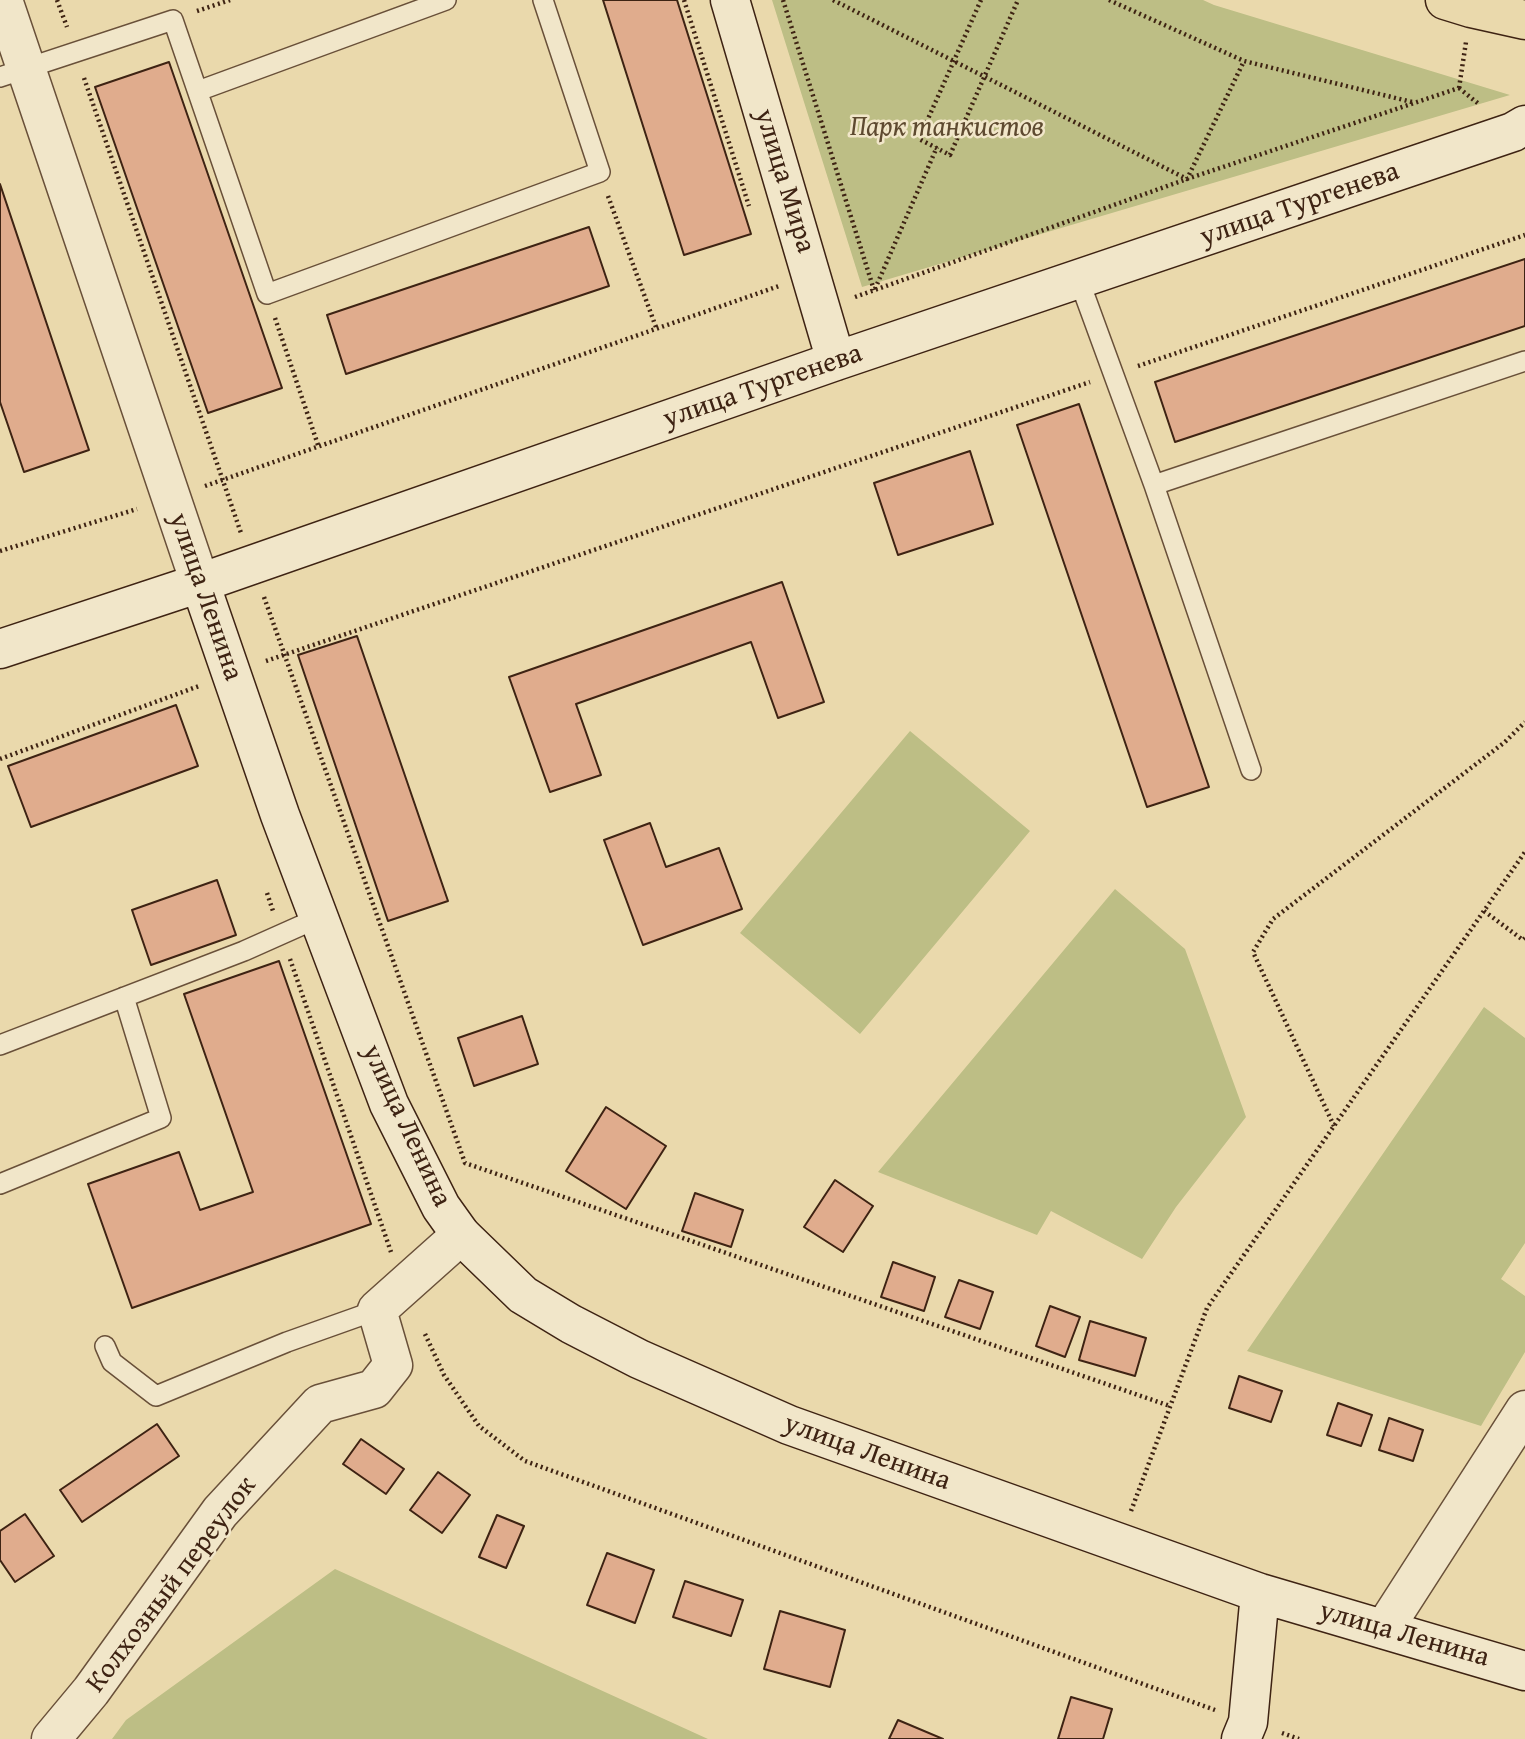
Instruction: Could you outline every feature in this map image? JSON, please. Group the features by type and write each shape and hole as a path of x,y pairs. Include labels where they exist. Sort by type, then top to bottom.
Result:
{"main road":[{"name":"улица Ленина","path":"3,0 13,73 171,499 318,919 389,1104 441,1207 461,1235 523,1295 571,1324 639,1360 789,1425 1260,1592 1525,1671"},
{"name":"улица Мира","path":"730,0 836,361"},
{"path":"1445,0 1525,20"},
{"name":"улица Тургенева","path":"0,649 200,583 836,361 1513,132 1525,125"},
{"path":"377,1310 461,1235"},
{"name":"Колхозный переулок","path":"51,1739 91,1691 220,1512 320,1404 374,1389 393,1365 377,1310"},
{"path":"1384,1629 1525,1410"},
{"path":"1241,1739 1248,1721 1260,1592"}],"lane":[{"path":"198,91 446,0"},
{"path":"13,73 173,20 267,294 600,172 543,0"},
{"path":"1079,280 1154,485 1251,770"},
{"path":"1154,485 1525,361"},
{"path":"0,1045 244,951 318,919"},
{"path":"0,1184 161,1118 124,998"},
{"path":"105,1346 111,1362 156,1396 287,1342 377,1310"}],"path":[{"path":"57,0 283,654 465,1163 1170,1406"},
{"path":"173,20 230,0"},
{"path":"684,0 750,209"},
{"path":"783,0 874,290"},
{"path":"833,0 1187,178"},
{"path":"981,0 919,139 950,155 1018,0"},
{"path":"1109,0 1244,61 1413,102"},
{"path":"1187,178 1244,61"},
{"path":"0,551 171,499 318,445 775,288 813,277 853,298 1187,178 1459,88"},
{"path":"874,290 936,147"},
{"path":"600,172 657,330"},
{"path":"0,759 283,654 1525,235"},
{"path":"771,274 775,288"},
{"path":"267,294 318,445"},
{"path":"1334,1126 1253,952 1273,919 1505,742 1525,722"},
{"path":"1119,1543 1207,1308 1525,852"},
{"path":"1484,911 1523,940 1525,937"}],"green space":[{"name":"Парк танкистов","path":"772,0 1203,0 1510,95 862,287"},
{"path":"910,731 1030,831 860,1034 740,933"},
{"path":"1115,889 1185,949 1246,1117 1176,1207 1142,1259 1051,1211 1037,1235 878,1172"},
{"path":"1484,1007 1525,1038 1525,1243 1501,1279 1525,1296 1525,1352 1481,1426 1247,1351"},
{"path":"335,1569 708,1739 112,1739 126,1720"}],"building":[{"path":"603,0 677,0 751,234 684,255"},
{"path":"169,62 282,388 208,413 95,87"},
{"path":"0,184 89,450 24,472 0,402"},
{"path":"589,227 609,286 346,374 327,315"},
{"path":"1525,259 1525,326 1175,442 1155,382"},
{"path":"1079,404 1209,787 1147,807 1017,425"},
{"path":"970,451 993,524 898,555 874,483"},
{"path":"782,582 824,702 778,718 751,642 576,704 601,775 550,792 509,677"},
{"path":"357,636 448,901 388,921 298,655"},
{"path":"176,705 198,766 31,827 8,766"},
{"path":"650,823 666,867 719,848 742,909 643,945 604,840"},
{"path":"217,880 236,935 151,965 132,910"},
{"path":"279,961 371,1224 132,1308 88,1184 179,1152 200,1210 253,1192 184,994"},
{"path":"522,1016 538,1064 474,1086 458,1038"},
{"path":"606,1107 666,1146 626,1209 566,1171"},
{"path":"835,1180 873,1206 843,1252 804,1227"},
{"path":"695,1193 743,1210 731,1247 682,1231"},
{"path":"893,1262 935,1277 924,1311 881,1297"},
{"path":"959,1280 993,1292 980,1329 945,1317"},
{"path":"1050,1306 1080,1317 1065,1357 1036,1346"},
{"path":"1090,1321 1146,1338 1135,1376 1079,1360"},
{"path":"1239,1376 1282,1391 1271,1422 1229,1408"},
{"path":"1338,1403 1372,1415 1361,1446 1327,1435"},
{"path":"1389,1418 1423,1430 1413,1461 1379,1450"},
{"path":"157,1424 179,1456 82,1522 60,1490"},
{"path":"361,1439 404,1469 386,1494 343,1464"},
{"path":"438,1472 470,1495 442,1533 410,1510"},
{"path":"25,1514 54,1556 15,1582 0,1560 0,1531"},
{"path":"497,1515 524,1526 506,1568 479,1557"},
{"path":"607,1553 654,1570 635,1623 587,1605"},
{"path":"685,1581 743,1600 731,1636 673,1617"},
{"path":"780,1611 845,1630 830,1687 764,1669"},
{"path":"1071,1697 1112,1709 1103,1739 1058,1739"},
{"path":"898,1720 943,1739 889,1739"}]}
